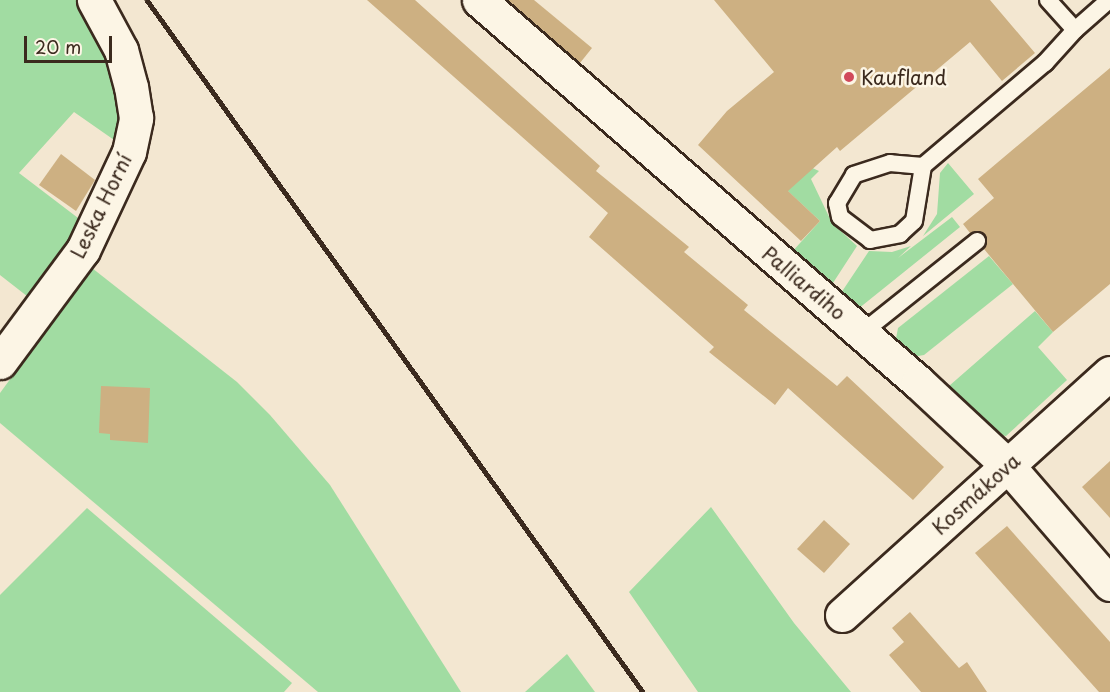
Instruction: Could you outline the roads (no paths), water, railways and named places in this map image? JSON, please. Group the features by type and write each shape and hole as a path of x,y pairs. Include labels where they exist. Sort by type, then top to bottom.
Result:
{"street":[{"name":"Leska Horní","path":"0,362 83,250 129,152 136,118 131,87 121,50 94,0"},
{"name":"Palliardiho","path":"479,0 638,143 863,332 1008,466 1110,584"},
{"name":"Kosmákova","path":"842,615 1110,373"}],"lane":[{"path":"1048,0 1075,30"},
{"path":"923,166 890,163 854,175 837,203 840,217 870,240 900,234 914,221 923,166 1045,63 1075,30 1109,0"},
{"path":"863,332 977,241"}],"railway":[{"path":"147,0 643,692"}],"place":[{"name":"Kaufland","path":"849,77"}]}
